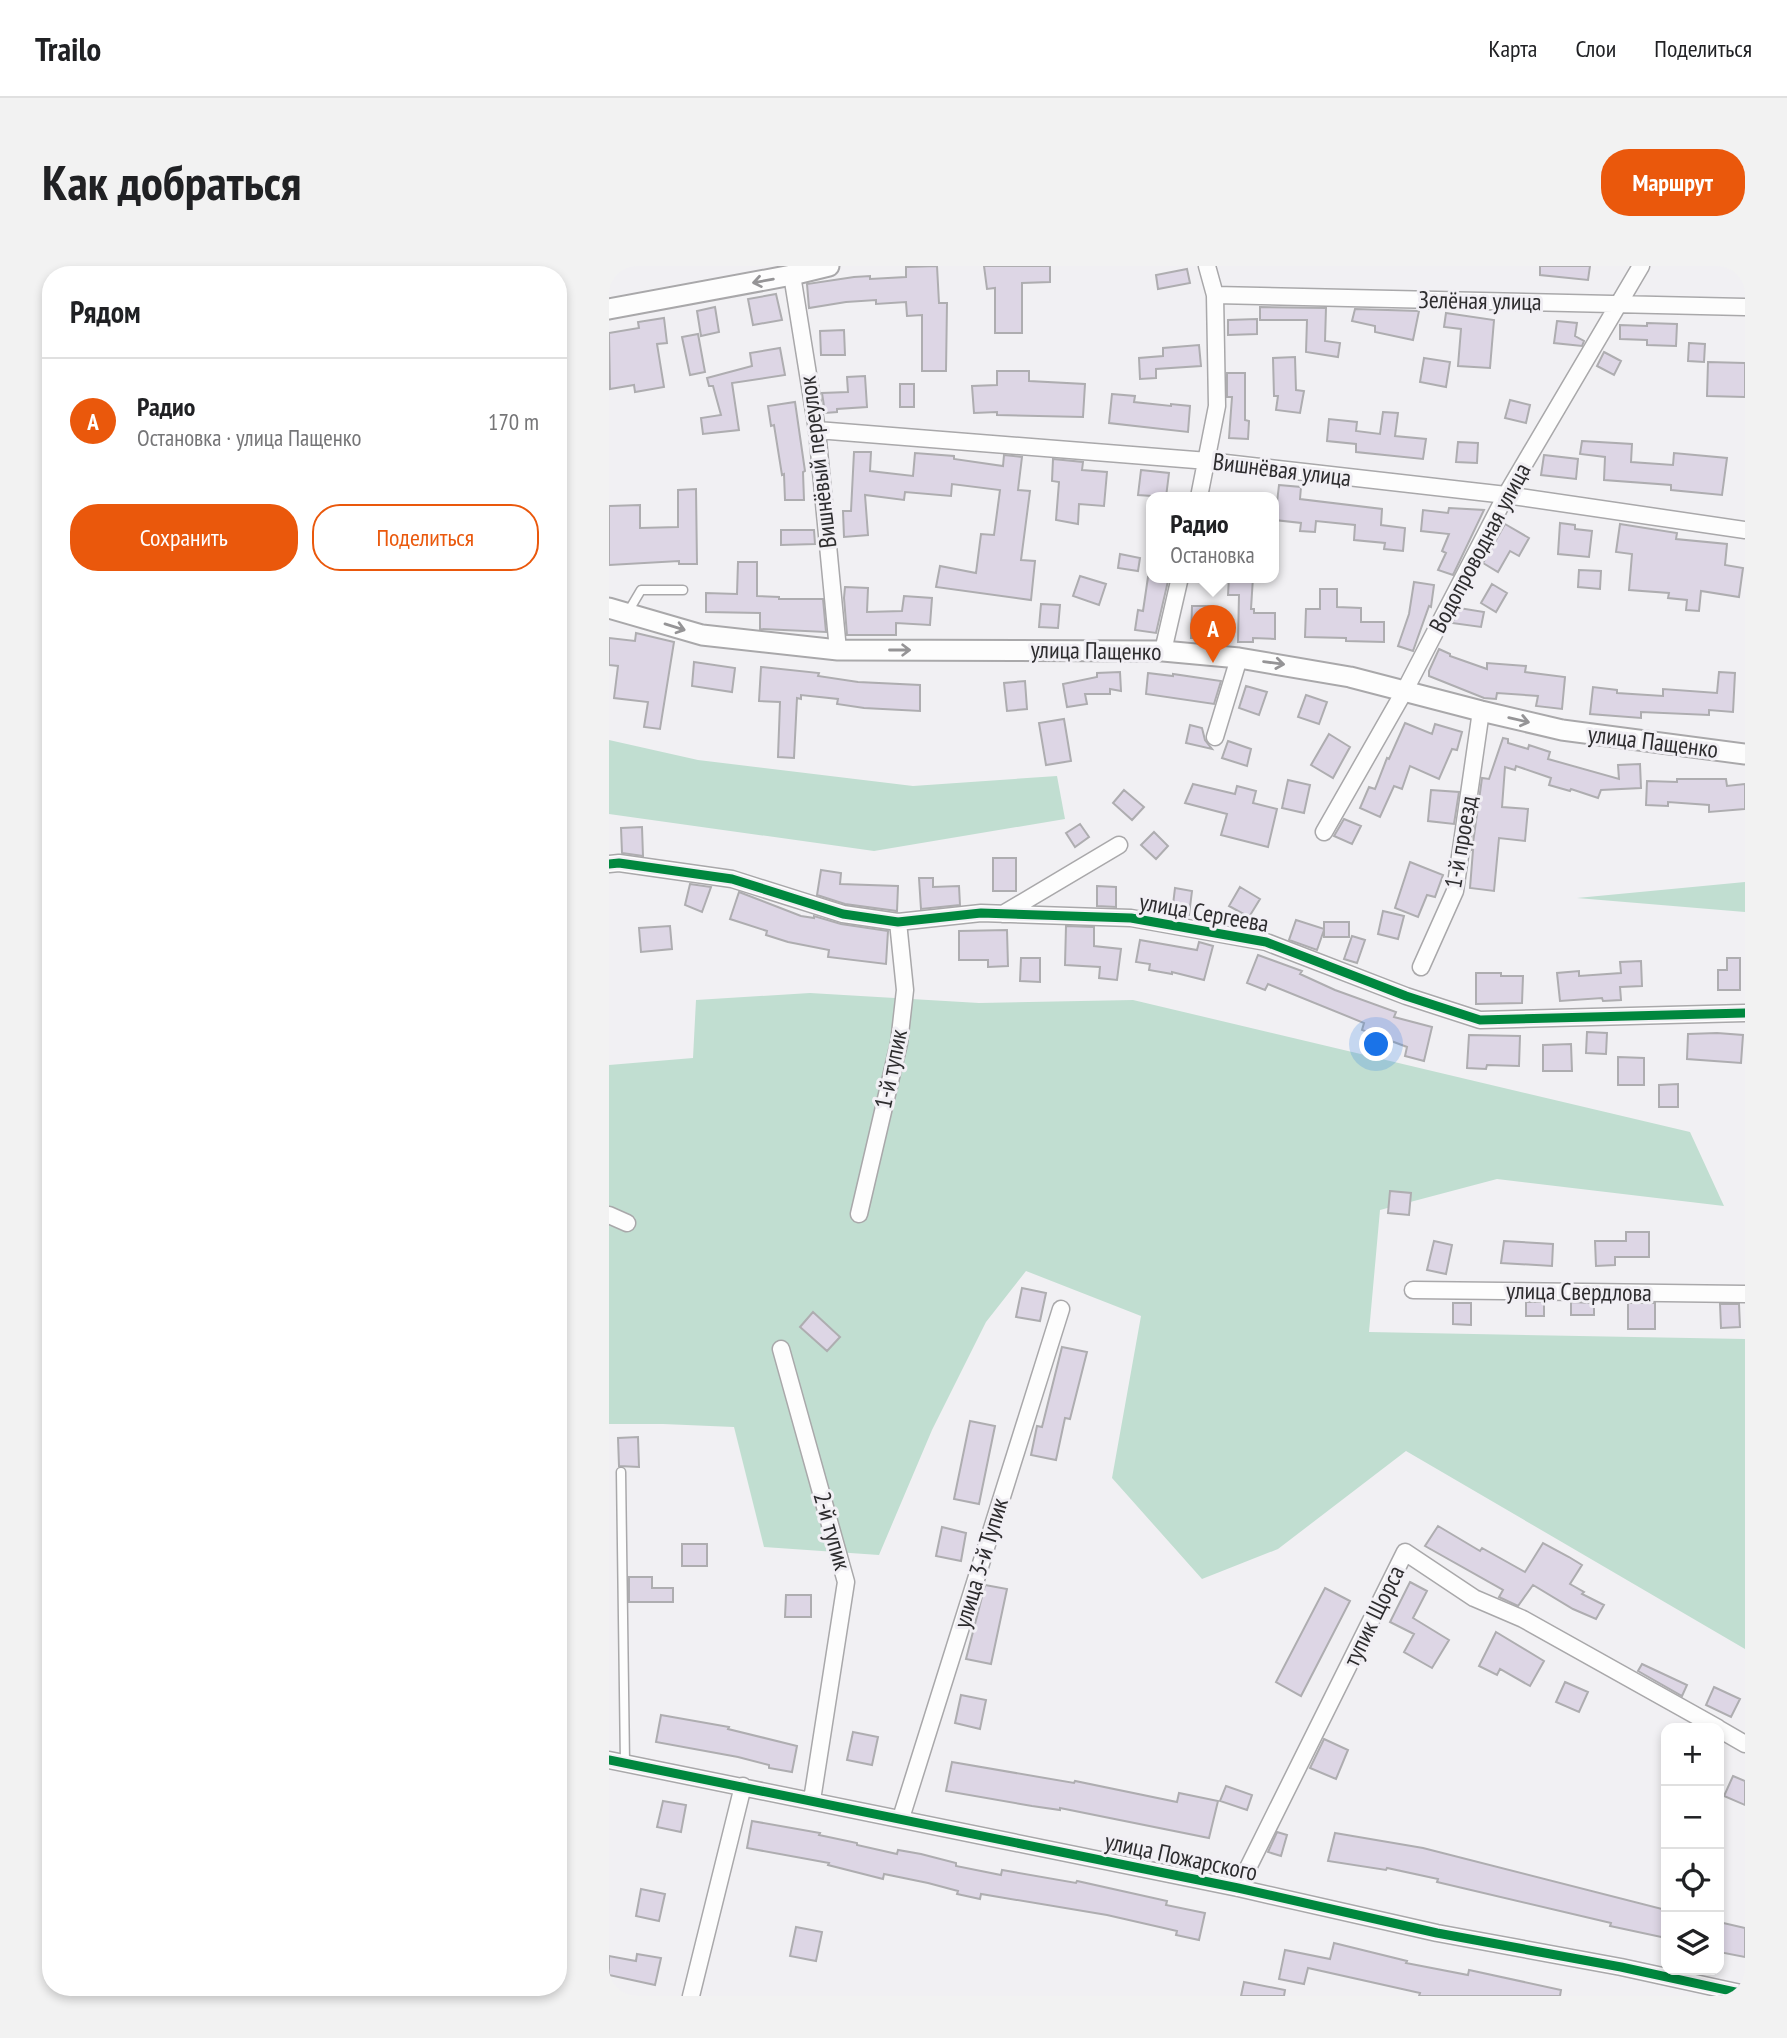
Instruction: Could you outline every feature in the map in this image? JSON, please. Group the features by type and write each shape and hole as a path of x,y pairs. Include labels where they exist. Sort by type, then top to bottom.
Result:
{"street":[{"path":"609,309 829,266"},
{"path":"1200,492 1217,405 1215,295 1207,266"},
{"name":"Водопроводная улица","path":"1324,832 1405,690 1506,495 1641,266"},
{"name":"Вишнёвый переулок","path":"792,275 817,430 838,650"},
{"name":"Зелёная улица","path":"1215,295 1745,307"},
{"name":"Вишнёвая улица","path":"817,430 1208,461 1506,495 1745,530"},
{"path":"1163,651 1179,583"},
{"name":"улица Пащенко","path":"618,610 702,635 838,650 1163,651 1239,658 1297,666 1405,690 1562,730 1745,754"},
{"path":"1215,737 1239,658"},
{"name":"1-й проезд","path":"1421,967 1455,891 1481,711"},
{"path":"1003,914 1119,845"},
{"name":"улица Сергеева","path":"609,864 619,863 732,879 843,914 898,922 981,913 1131,918 1266,942 1406,996 1480,1020 1745,1013"},
{"name":"1-й тупик","path":"859,1214 899,1043 905,990 898,922"},
{"path":"609,1216 627,1223"},
{"name":"улица Свердлова","path":"1413,1290 1745,1294"},
{"name":"улица 3-й Тупик","path":"901,1818 1061,1309"},
{"name":"2-й тупик","path":"781,1349 846,1582 812,1800"},
{"name":"тупик Щорса","path":"1238,1888 1405,1552 1474,1598 1523,1619 1707,1723"},
{"name":"тупик Щорса","path":"1724,1732 1745,1744"},
{"name":"улица Пожарского","path":"617,1762 901,1818 1238,1888 1437,1933 1621,1967 1745,1994"},
{"path":"691,1996 743,1786"}],"lane":[{"path":"618,610 641,590 683,590"},
{"path":"617,1762 621,1472"}],"green space":[{"path":"609,740 698,760 913,786 1057,776 1065,819 874,851 609,814"},
{"path":"1745,882 1745,912 1577,898"},
{"path":"810,993 979,1003 1133,1000 1690,1132 1724,1206 1497,1179 1380,1210 1369,1332 1745,1339 1745,1649 1406,1451 1278,1549 1202,1579 1112,1478 1141,1316 1026,1271 986,1322 932,1430 879,1555 764,1547 734,1427 609,1424 609,1065 693,1058 696,1000"}],"building":[{"path":"937,266 939,303 947,303 946,371 922,371 922,315 907,316 906,302 876,304 876,300 809,308 807,284 854,277 906,277 906,267"},
{"path":"984,266 1050,266 1050,282 1022,283 1022,333 995,333 995,288 987,289"},
{"path":"1540,266 1590,266 1588,280 1540,275"},
{"path":"1187,269 1190,283 1158,289 1156,275"},
{"path":"776,294 782,320 753,325 748,299"},
{"path":"715,307 719,332 701,336 697,311"},
{"path":"1260,307 1326,308 1325,341 1340,343 1338,357 1306,352 1307,320 1260,320"},
{"path":"1355,309 1419,311 1413,340 1375,332 1375,326 1352,321"},
{"path":"1446,313 1494,320 1490,368 1458,366 1461,329 1444,327"},
{"path":"664,318 667,343 657,344 664,387 635,392 634,385 610,389 609,333 639,328 638,322"},
{"path":"1257,319 1257,334 1228,335 1228,320"},
{"path":"1557,321 1577,323 1575,336 1584,341 1582,346 1554,343"},
{"path":"1647,323 1677,324 1676,346 1647,345 1647,340 1620,339 1620,325 1647,326"},
{"path":"844,330 845,355 821,355 820,331"},
{"path":"698,334 705,372 690,375 682,337"},
{"path":"1689,343 1705,344 1704,362 1688,361"},
{"path":"1199,345 1201,366 1156,369 1156,378 1140,379 1139,358 1163,356 1163,348"},
{"path":"780,348 785,375 732,383 739,430 703,434 701,418 721,415 713,386 709,386 707,378 752,366 750,353"},
{"path":"1604,352 1621,361 1614,375 1597,366"},
{"path":"1295,357 1296,390 1304,391 1300,413 1276,410 1278,396 1274,396 1273,358"},
{"path":"1424,358 1450,362 1446,387 1420,382"},
{"path":"1708,362 1745,363 1745,397 1707,396"},
{"path":"997,371 1029,371 1029,381 1085,384 1083,417 974,413 972,386 997,385"},
{"path":"1227,373 1245,373 1245,420 1249,421 1248,439 1229,438 1232,397 1227,397"},
{"path":"865,376 867,407 837,409 837,412 825,413 822,393 848,392 847,377"},
{"path":"900,384 914,384 914,407 900,407"},
{"path":"1112,394 1135,396 1134,402 1190,406 1188,432 1109,423"},
{"path":"1510,400 1530,405 1526,423 1505,418"},
{"path":"795,402 805,471 804,500 785,500 784,474 782,475 774,425 771,426 768,406"},
{"path":"1383,412 1398,413 1395,436 1426,439 1423,459 1356,452 1356,444 1327,441 1329,419 1357,422 1356,431 1380,434"},
{"path":"1582,441 1632,444 1631,462 1673,465 1674,453 1727,458 1722,495 1671,490 1671,485 1604,480 1605,457 1580,454"},
{"path":"1458,442 1478,443 1477,463 1456,462"},
{"path":"854,452 871,452 870,471 913,476 915,453 954,456 954,459 1003,466 1004,455 1022,457 1018,490 1030,491 1021,560 1035,561 1031,600 936,587 940,566 976,573 981,534 994,535 1000,490 952,484 951,496 905,492 904,500 865,495 868,535 844,537 843,511 851,511"},
{"path":"1544,455 1578,459 1576,479 1541,475"},
{"path":"1053,459 1083,462 1082,470 1107,472 1104,506 1079,504 1078,524 1056,520 1059,482 1052,481"},
{"path":"1141,470 1169,473 1167,492 1146,492 1146,496 1138,495"},
{"path":"1279,485 1301,487 1300,499 1382,509 1381,525 1405,528 1403,551 1384,549 1385,543 1354,540 1355,525 1316,521 1315,532 1300,531 1301,523 1279,520"},
{"path":"696,489 697,564 679,564 679,561 609,565 609,506 640,505 640,528 678,527 678,490"},
{"path":"1449,508 1484,510 1453,575 1438,570 1446,553 1442,551 1449,534 1421,531 1423,510 1448,513"},
{"path":"1560,523 1575,525 1575,529 1592,531 1589,557 1558,554"},
{"path":"1505,524 1529,538 1519,556 1510,551 1498,572 1483,563"},
{"path":"1620,524 1677,533 1676,539 1727,544 1725,565 1743,568 1739,597 1701,591 1699,611 1686,610 1687,600 1668,598 1669,593 1629,590 1632,554 1616,552"},
{"path":"781,530 814,530 815,544 781,545"},
{"path":"1120,554 1140,558 1138,571 1118,568"},
{"path":"738,562 757,562 757,596 823,599 826,632 760,629 760,613 706,612 706,593 737,594"},
{"path":"1579,570 1601,571 1600,589 1578,587"},
{"path":"1080,576 1106,584 1099,605 1073,596"},
{"path":"1414,582 1434,585 1431,607 1429,606 1413,651 1398,646 1409,614"},
{"path":"1147,583 1168,583 1156,633 1135,630 1138,610 1143,611"},
{"path":"1229,583 1253,583 1251,609 1254,609 1254,613 1275,613 1275,639 1253,638 1253,642 1238,642 1239,595 1228,595"},
{"path":"1492,584 1507,593 1496,612 1481,603"},
{"path":"845,587 868,588 867,612 902,611 904,596 932,598 930,625 896,623 896,635 847,635"},
{"path":"1320,589 1337,589 1337,607 1361,608 1361,622 1384,622 1384,642 1305,637 1306,609 1320,609"},
{"path":"1041,604 1060,605 1058,628 1039,627"},
{"path":"1192,606 1211,606 1211,638 1191,638"},
{"path":"1459,608 1484,612 1481,627 1452,623"},
{"path":"636,633 674,642 660,729 644,727 648,702 614,698 618,666 609,665 609,638 635,641"},
{"path":"1439,649 1450,656 1487,669 1487,663 1526,666 1525,672 1565,677 1562,709 1536,706 1538,696 1497,693 1496,699 1484,698 1429,676"},
{"path":"694,662 735,668 732,692 692,686"},
{"path":"761,667 819,673 818,676 858,682 920,685 920,711 864,708 837,704 838,699 801,695 801,699 797,698 794,758 778,757 780,702 759,701"},
{"path":"1120,672 1121,691 1110,689 1110,694 1085,694 1087,704 1067,707 1063,684 1097,677 1097,673"},
{"path":"1719,672 1735,673 1733,712 1709,710 1709,715 1641,712 1641,718 1590,714 1593,687 1617,690 1617,693 1663,696 1663,689 1717,693"},
{"path":"1148,673 1221,681 1214,704 1146,694"},
{"path":"1025,681 1027,709 1007,711 1004,683"},
{"path":"1246,686 1267,692 1259,715 1239,708"},
{"path":"1306,695 1327,702 1319,724 1298,717"},
{"path":"1064,719 1071,761 1046,765 1039,723"},
{"path":"1405,723 1432,734 1435,724 1462,732 1457,750 1452,749 1439,779 1410,766 1402,789 1394,786 1380,817 1360,808 1369,787 1375,789"},
{"path":"1190,725 1202,728 1205,740 1212,749 1186,743"},
{"path":"1329,734 1350,747 1333,778 1311,765"},
{"path":"1503,738 1508,739 1508,743 1528,749 1529,745 1550,752 1548,759 1619,779 1618,765 1640,764 1641,788 1601,790 1598,798 1549,785 1551,778 1516,766 1515,770 1505,767 1502,807 1528,809 1525,841 1499,838 1494,891 1470,888 1472,850 1482,778 1489,779"},
{"path":"1228,741 1251,749 1247,766 1222,758"},
{"path":"1677,779 1726,779 1727,786 1745,784 1745,809 1709,812 1709,805 1668,802 1668,806 1646,805 1647,781 1677,782"},
{"path":"1288,780 1310,785 1304,813 1282,808"},
{"path":"1193,784 1235,794 1237,786 1256,791 1253,803 1277,809 1268,847 1221,835 1227,814 1185,803"},
{"path":"1124,790 1144,807 1132,820 1113,803"},
{"path":"1431,790 1459,792 1454,824 1428,821"},
{"path":"1344,819 1361,826 1352,844 1334,836"},
{"path":"1080,824 1089,837 1075,847 1066,833"},
{"path":"642,827 643,856 622,853 621,828"},
{"path":"1154,832 1168,846 1156,859 1141,845"},
{"path":"993,858 1016,858 1016,891 993,891"},
{"path":"1410,862 1443,875 1435,897 1427,895 1418,917 1395,908"},
{"path":"821,870 841,873 840,884 898,886 897,911 845,904 817,895"},
{"path":"919,878 933,878 933,887 959,886 960,905 921,909"},
{"path":"690,884 711,887 702,912 685,905"},
{"path":"1097,886 1116,887 1116,907 1097,906"},
{"path":"1240,887 1260,899 1249,917 1229,906"},
{"path":"1175,888 1192,891 1189,915 1172,913"},
{"path":"739,892 801,916 814,916 841,924 888,931 886,964 828,957 829,950 788,942 766,935 767,931 730,919"},
{"path":"1383,911 1404,916 1398,939 1378,934"},
{"path":"1296,920 1324,929 1324,922 1349,922 1349,937 1324,937 1324,930 1317,950 1289,940"},
{"path":"670,926 672,949 641,952 639,928"},
{"path":"1066,926 1094,927 1094,946 1121,949 1117,980 1099,978 1100,967 1065,965"},
{"path":"1007,930 1008,966 988,967 988,960 959,960 959,931"},
{"path":"1352,936 1365,940 1357,963 1344,959"},
{"path":"1140,940 1197,950 1199,942 1213,946 1204,980 1172,972 1149,970 1150,964 1136,962"},
{"path":"1258,955 1302,971 1300,974 1335,990 1396,1012 1394,1017 1432,1027 1424,1061 1405,1056 1407,1047 1362,1030 1364,1023 1268,984 1265,990 1247,983"},
{"path":"1021,958 1040,958 1040,982 1020,981"},
{"path":"1727,958 1740,958 1740,990 1718,990 1718,970 1727,970"},
{"path":"1641,961 1642,986 1620,987 1621,1000 1603,1001 1602,998 1560,1001 1557,973 1579,971 1579,976 1621,973 1620,962"},
{"path":"1476,973 1523,976 1522,1003 1476,1004"},
{"path":"1587,1032 1607,1033 1606,1054 1586,1053"},
{"path":"1688,1034 1743,1035 1741,1063 1687,1059"},
{"path":"1469,1035 1520,1036 1519,1066 1487,1065 1486,1069 1467,1068"},
{"path":"1571,1044 1572,1071 1543,1071 1543,1045"},
{"path":"1618,1057 1644,1058 1644,1085 1618,1085"},
{"path":"1678,1084 1678,1107 1659,1107 1659,1085"},
{"path":"1390,1191 1411,1193 1409,1215 1388,1213"},
{"path":"1626,1232 1649,1232 1649,1257 1615,1257 1615,1265 1596,1266 1595,1241 1626,1241"},
{"path":"1434,1241 1452,1245 1446,1274 1427,1270"},
{"path":"1504,1241 1553,1244 1552,1266 1501,1263"},
{"path":"1022,1288 1046,1293 1040,1321 1016,1317"},
{"path":"1526,1302 1544,1302 1544,1316 1526,1316"},
{"path":"1571,1302 1594,1303 1594,1315 1571,1315"},
{"path":"1453,1303 1471,1303 1471,1325 1453,1324"},
{"path":"1628,1303 1655,1303 1655,1329 1628,1329"},
{"path":"1720,1304 1739,1304 1740,1327 1721,1328"},
{"path":"813,1312 840,1337 827,1351 800,1327"},
{"path":"1062,1347 1087,1352 1070,1419 1065,1418 1056,1460 1031,1455 1037,1426 1042,1427"},
{"path":"970,1421 995,1426 979,1504 954,1499"},
{"path":"638,1437 639,1467 619,1466 618,1438"},
{"path":"1438,1526 1480,1551 1482,1548 1525,1572 1543,1543 1582,1565 1570,1584 1584,1592 1582,1594 1604,1605 1596,1619 1573,1609 1533,1585 1518,1606 1501,1598 1499,1597 1503,1590 1425,1546"},
{"path":"942,1527 966,1533 961,1561 936,1556"},
{"path":"682,1544 707,1544 707,1566 682,1566"},
{"path":"629,1577 652,1577 652,1588 673,1588 673,1602 629,1602"},
{"path":"1410,1582 1427,1591 1413,1618 1449,1640 1432,1668 1404,1652 1414,1634 1390,1622"},
{"path":"985,1585 1007,1589 991,1664 966,1659"},
{"path":"1325,1588 1350,1601 1301,1696 1276,1682"},
{"path":"786,1595 811,1595 811,1617 785,1617"},
{"path":"1496,1632 1544,1661 1530,1686 1500,1669 1497,1675 1479,1666"},
{"path":"1642,1664 1687,1685 1682,1696 1638,1671"},
{"path":"1565,1682 1588,1692 1579,1712 1556,1702"},
{"path":"1714,1687 1740,1699 1731,1717 1706,1705"},
{"path":"961,1695 986,1700 980,1729 955,1723"},
{"path":"661,1715 729,1727 728,1729 797,1746 792,1772 769,1768 769,1765 738,1757 656,1742"},
{"path":"853,1732 878,1737 872,1765 847,1760"},
{"path":"1324,1739 1348,1750 1336,1779 1310,1768"},
{"path":"952,1762 1074,1783 1075,1781 1177,1802 1179,1793 1218,1801 1209,1838 1060,1808 1032,1806 946,1791"},
{"path":"1733,1776 1745,1781 1745,1805 1724,1796"},
{"path":"1226,1786 1252,1795 1247,1810 1220,1801"},
{"path":"663,1801 686,1805 681,1832 657,1827"},
{"path":"752,1821 820,1833 819,1835 897,1854 898,1850 921,1854 956,1863 956,1866 1001,1875 1002,1870 1076,1883 1077,1881 1167,1901 1166,1905 1205,1913 1199,1940 1176,1935 1177,1931 1107,1915 981,1894 980,1899 928,1883 884,1874 883,1879 828,1865 829,1863 747,1848"},
{"path":"1277,1832 1287,1835 1281,1856 1268,1852"},
{"path":"1335,1833 1423,1848 1661,1909 1661,1937 1437,1882 1438,1879 1387,1868 1386,1870 1328,1861"},
{"path":"641,1889 665,1894 659,1921 636,1916"},
{"path":"1724,1923 1745,1928 1745,1957 1724,1953"},
{"path":"796,1927 822,1932 816,1961 790,1956"},
{"path":"1334,1943 1407,1961 1406,1963 1468,1975 1469,1970 1561,1990 1560,1996 1419,1996 1420,1993 1308,1968 1304,1984 1279,1979 1285,1950 1330,1959"},
{"path":"637,1954 661,1958 655,1985 609,1975 609,1956 636,1961"},
{"path":"1244,1982 1285,1990 1284,1996 1241,1996"}],"cycle path":[{"path":"609,864 619,863 732,879 843,914 898,922 981,913 1131,918 1266,942 1406,996 1480,1020 1745,1013"},
{"path":"609,1760 1238,1888 1437,1933 1621,1967 1745,1994"}],"place":[{"name":"Радио","path":"1213,663"}]}
